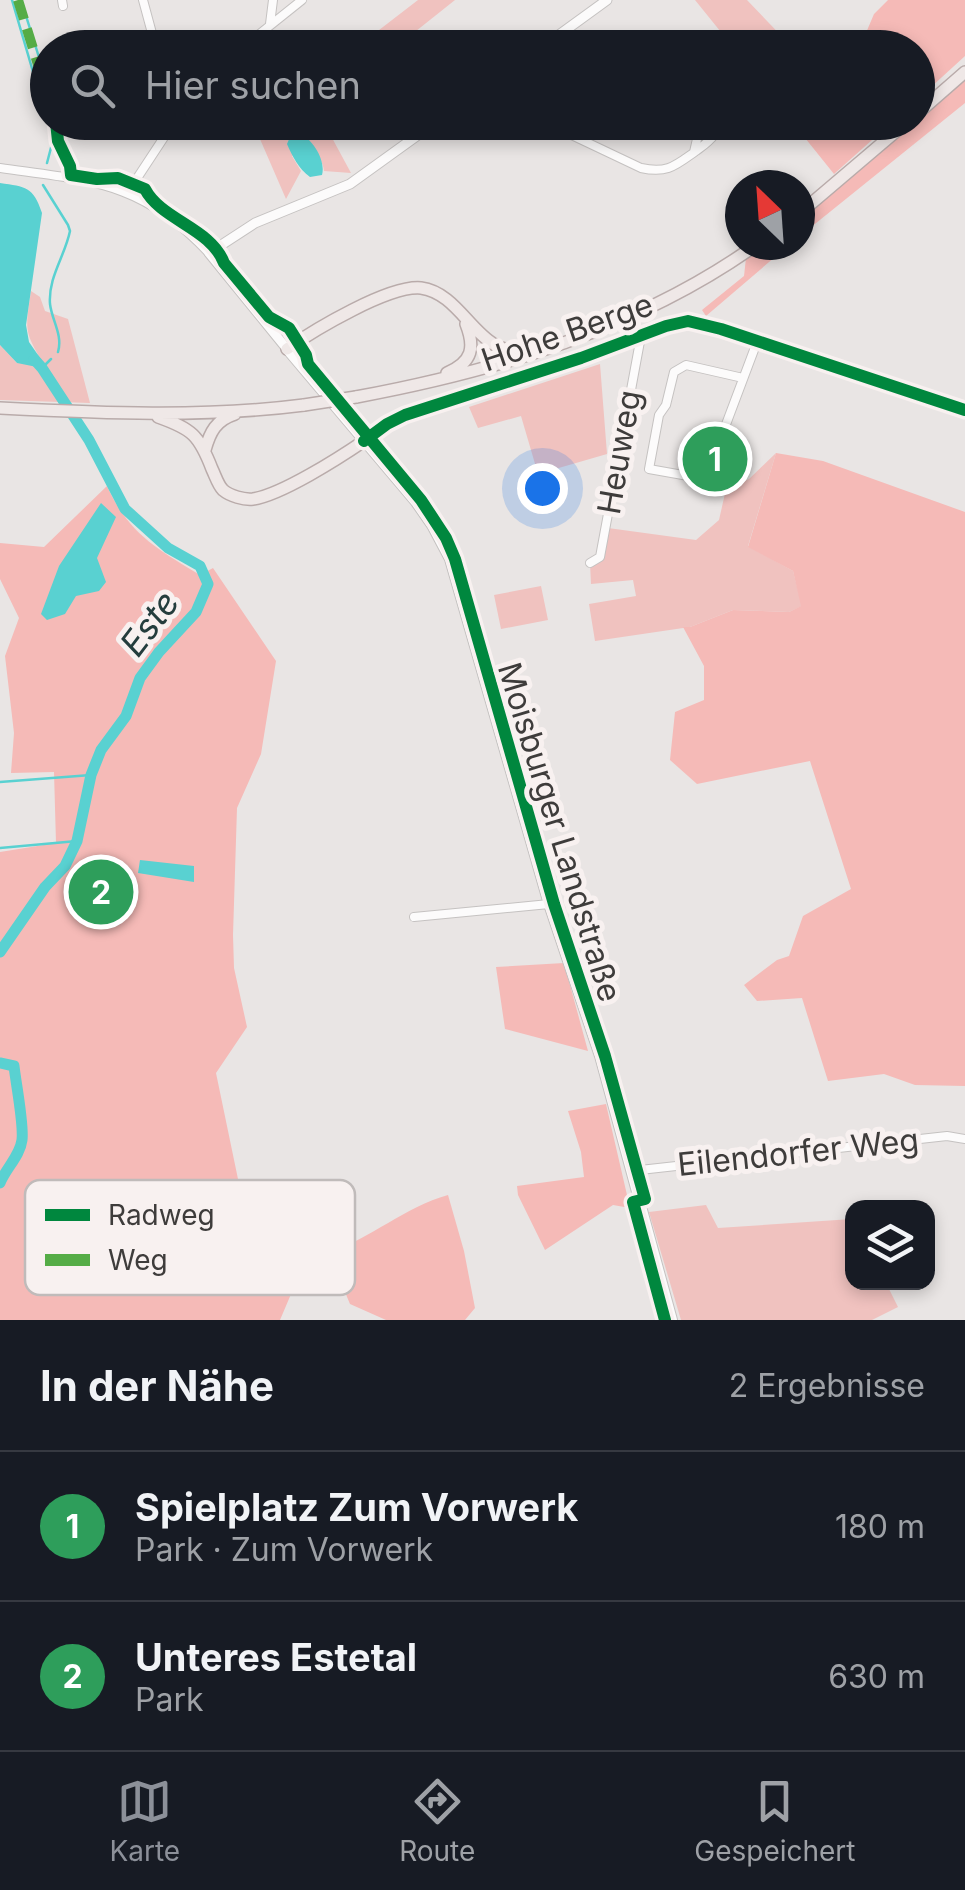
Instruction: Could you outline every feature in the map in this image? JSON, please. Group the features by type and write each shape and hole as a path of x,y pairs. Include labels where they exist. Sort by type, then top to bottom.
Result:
{"main road":[{"path":"935,98 965,72"},
{"path":"815,200 886,140"},
{"path":"0,408 150,414 243,411 392,390 500,364 598,329 645,310 730,260"},
{"path":"287,348 388,294 420,288 443,296 490,343 510,350 523,351 598,329"},
{"path":"392,390 447,373 464,362 472,341 465,320"},
{"name":"Moisburger Landstraße","path":"287,348 432,525 450,560 549,904 600,1056 672,1320"},
{"path":"205,450 210,432 218,423 243,411"},
{"path":"150,414 182,425 192,433 205,450 223,490 250,499 271,493 364,441"}],"street":[{"path":"143,0 151,30"},
{"path":"270,24 272,0"},
{"path":"263,30 302,0"},
{"path":"565,30 606,0"},
{"path":"128,192 162,140"},
{"path":"209,253 255,223 350,184 411,140"},
{"path":"582,140 652,170 678,165 694,152"},
{"path":"0,168 96,182 128,192 156,207 209,253 287,348"},
{"name":"Hohe Berge","path":"364,441 406,415 688,321 965,410"},
{"name":"Heuweg","path":"590,563 600,557 640,336"},
{"path":"743,378 686,366 674,372 666,405 659,415 649,470 694,477 699,460 719,443 757,342"},
{"path":"414,917 549,904"},
{"name":"Eilendorfer Weg","path":"631,1171 947,1136 965,1139"}],"shaded area":[{"path":"418,0 455,0 417,30 379,30"},
{"path":"695,0 747,0 776,30 719,30"},
{"path":"888,0 965,0 965,56 935,83 935,30 867,30 874,14"},
{"path":"965,80 965,103 935,127 935,107"},
{"path":"260,140 333,140 351,173 324,171 314,147 292,156 301,171 286,199"},
{"path":"807,140 872,140 834,174"},
{"path":"895,140 919,140 815,224 815,204"},
{"path":"746,260 771,260 706,316 702,310 744,276"},
{"path":"31,291 40,297 45,311 68,319 90,403 0,400 0,345 17,363 44,365 28,330"},
{"path":"600,364 607,454 538,474 521,416 478,428 469,407"},
{"path":"776,453 748,546 793,571 802,606 789,612 733,610 690,627 595,641 589,604 636,596 633,580 591,584 590,563 600,557 608,528 696,540 719,520 726,489 749,479"},
{"path":"776,453 823,461 965,512 965,1086 915,1085 884,1074 828,1081 802,998 757,1001 744,985 777,960 789,956 803,916 851,889 810,761 697,784 670,760 675,712 704,700 704,666 683,627 733,610 789,612 801,606 793,571 748,547"},
{"path":"107,486 124,516 157,548 200,575 213,568 276,661 261,754 237,808 234,968 247,1027 216,1073 238,1180 25,1180 25,1295 291,1295 280,1320 0,1320 0,852 56,843 54,772 11,773 14,733 5,656 19,618 0,579 0,543 44,547"},
{"path":"541,586 548,620 501,629 494,595"},
{"path":"564,963 588,1051 505,1029 496,967"},
{"path":"606,1104 630,1208 613,1205 545,1250 517,1186 584,1177 568,1111"},
{"path":"448,1195 475,1308 465,1320 386,1320 350,1304 346,1295 355,1295 355,1241"},
{"path":"706,1205 718,1228 845,1219 845,1290 890,1290 898,1307 872,1320 681,1320 649,1212"}],"water":[{"path":"289,140 309,140 322,163 322,175 310,177 287,144"},
{"path":"0,183 27,189 42,213 26,325 29,342 45,365 42,368 17,363 0,345"},
{"path":"101,503 116,517 97,558 106,582 99,591 76,596 65,614 47,620 41,614 59,566"},
{"path":"140,860 194,866 194,882 138,873"}],"waterway":[{"path":"12,0 30,61"},
{"path":"21,0 30,30"},
{"path":"47,163 53,140"},
{"path":"43,185 70,231 50,294 58,352"},
{"name":"Este","path":"0,952 45,887 65,866 77,841 91,775 101,750 126,716 140,678 196,612 208,584 200,566 168,548 125,509 89,440 34,359"},
{"path":"42,368 51,359"},
{"path":"0,782 91,775"},
{"path":"0,848 77,841"},
{"name":"Este","path":"0,1063 14,1066 22,1133 19,1151 0,1183"}],"marked path":[{"path":"18,0 30,39"}],"cycle path":[{"path":"58,140 71,175 118,178 145,189 162,209 198,232 218,251 269,317 289,328 308,364 421,500 446,538 554,904 605,1056 645,1199 633,1202 665,1320"},
{"path":"364,441 405,415 688,321 965,410"}],"place":[{"name":"Spielplatz Zum Vorwerk","path":"715,459"},
{"name":"Unteres Estetal","path":"101,892"}]}
